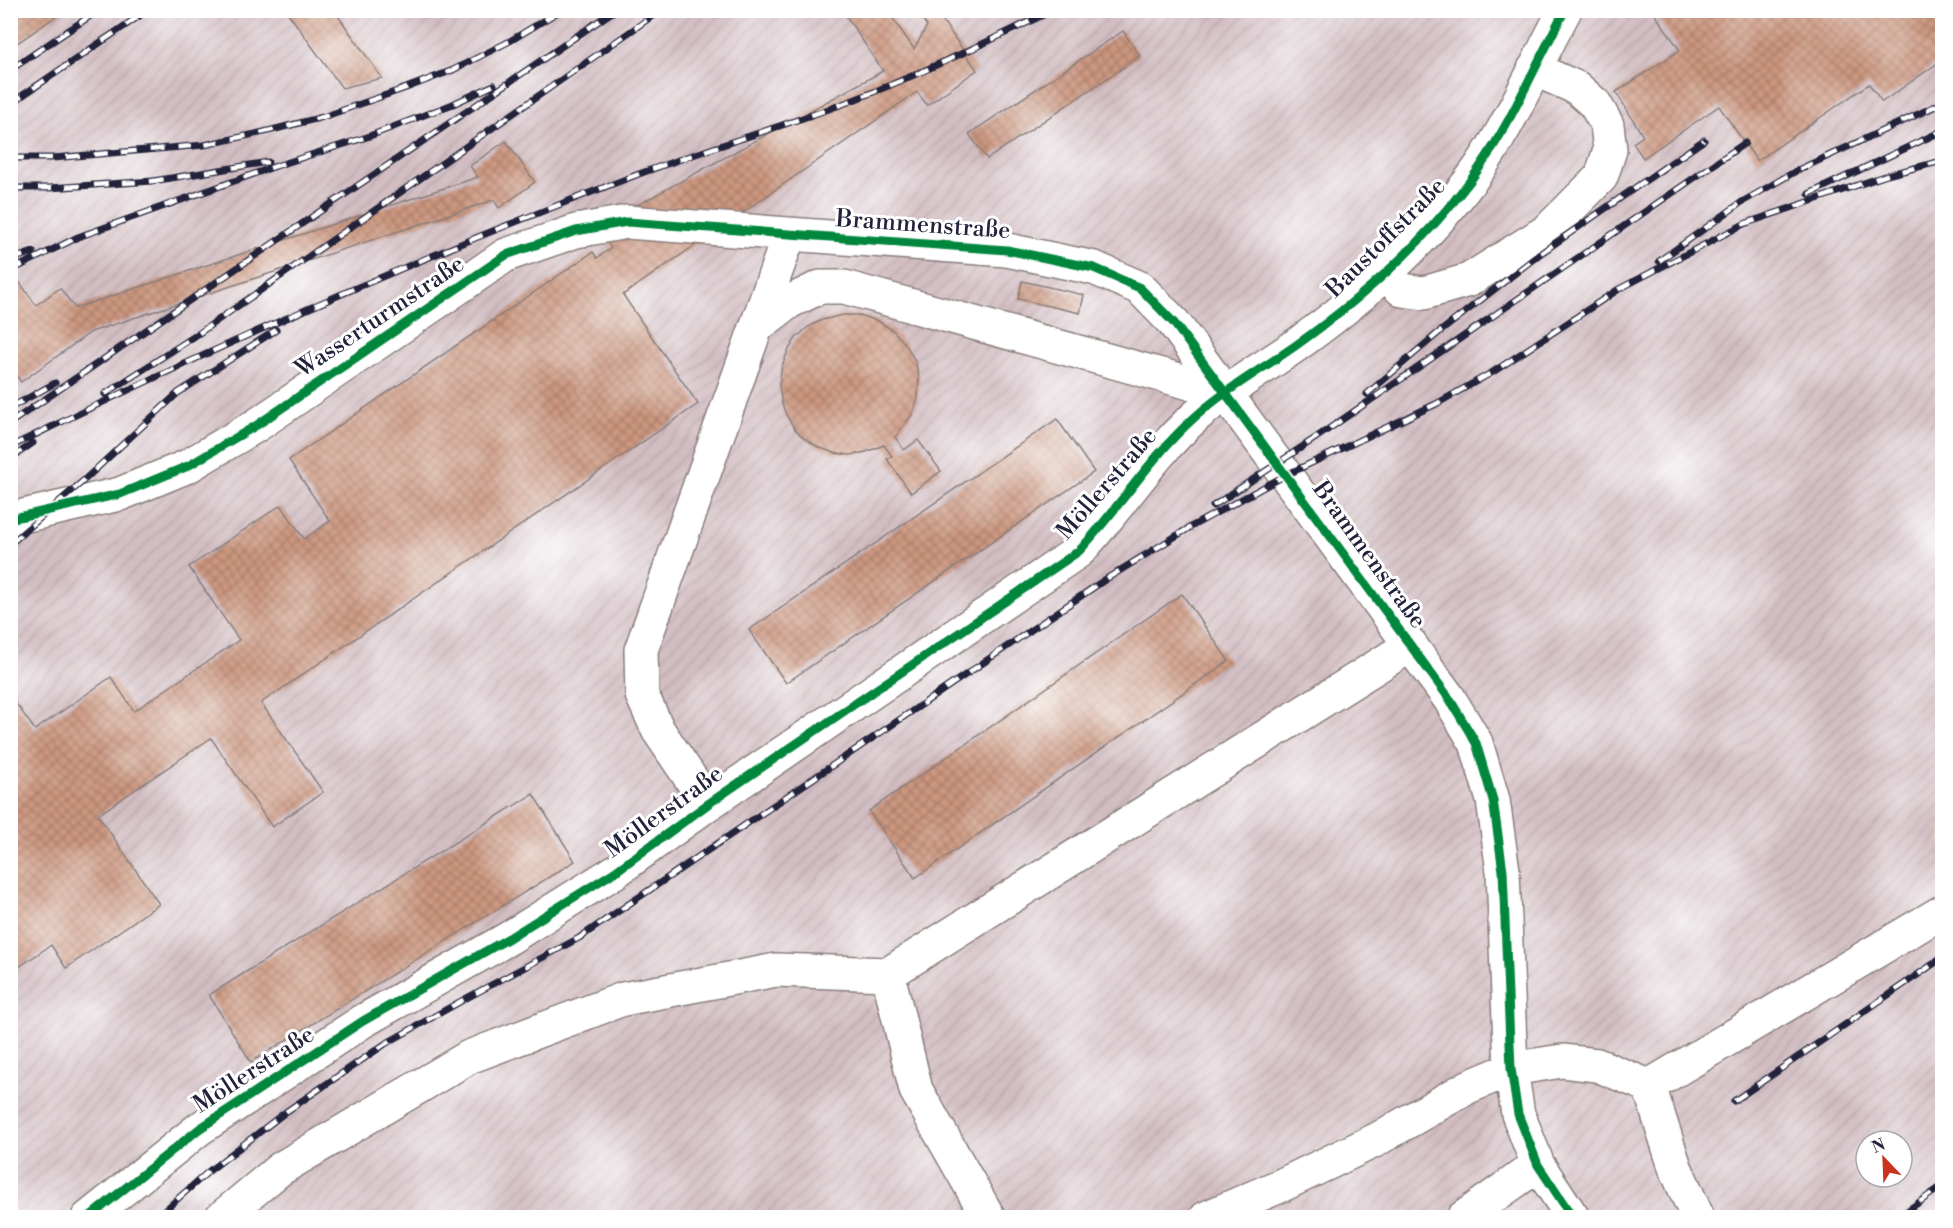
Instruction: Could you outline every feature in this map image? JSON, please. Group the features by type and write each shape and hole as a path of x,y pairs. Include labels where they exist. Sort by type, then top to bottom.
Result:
{"street":[{"name":"Baustoffstraße","path":"1226,393 1332,318 1384,273 1426,232 1470,181 1503,132 1565,10"},
{"path":"1384,273 1402,290 1424,293 1469,280 1547,231 1601,177 1610,150 1607,125 1595,104 1577,88 1534,69"},
{"name":"Wasserturmstraße","path":"10,519 120,494 189,466 257,425 506,255 576,231 627,222 789,235"},
{"name":"Möllerstraße","path":"708,804 658,730 642,695 641,650 789,235"},
{"name":"Brammenstraße","path":"789,235 1007,250 1094,268 1140,288 1174,323 1411,645 1449,698 1476,743 1493,800 1503,871 1512,1069 1518,1114 1538,1165 1573,1218"},
{"path":"756,327 789,302 820,287 844,287 1226,393"},
{"name":"Möllerstraße","path":"88,1218 199,1129 363,1022 510,938 616,871 708,804 1078,551 1104,524 1170,440 1226,393"},
{"path":"221,1218 280,1169 469,1057 623,999 776,970 888,974 1411,645"},
{"path":"1649,1086 1942,912"},
{"path":"888,974 916,1090 989,1218"},
{"path":"1206,1218 1376,1140 1468,1087 1512,1069 1562,1061 1597,1065 1649,1086"},
{"path":"1649,1086 1675,1167 1698,1218"},
{"path":"1462,1218 1538,1165"}],"shaded area":[{"path":"10,11 1942,11 1942,1217 11,1217"}],"building":[{"path":"10,10 65,10 10,48"},
{"path":"291,10 334,10 382,78 342,88 288,13"},
{"path":"842,10 887,10 914,49 927,26 916,10 949,10 940,17 977,70 927,105 917,92 623,295 698,404 261,703 323,792 272,827 211,738 98,815 159,904 66,968 51,945 10,973 10,695 35,730 111,677 134,711 239,640 189,567 281,505 304,539 330,521 289,460 593,252 597,258 611,248 597,227 883,71"},
{"path":"1652,10 1942,10 1942,60 1882,102 1869,84 1757,161 1719,106 1643,158 1633,143 1643,136 1616,92 1680,50"},
{"path":"1123,31 1140,56 987,159 969,134"},
{"path":"506,141 535,182 499,208 494,200 91,332 21,382 10,367 10,269 36,305 60,288 75,308 478,177 470,166"},
{"path":"1022,281 1084,295 1080,313 1018,299"},
{"path":"843,315 859,315 878,321 894,331 906,345 915,361 919,377 918,398 912,415 895,437 904,450 918,440 941,471 911,493 887,459 892,456 884,445 850,455 834,453 818,447 795,429 782,404 779,385 782,366 796,338 808,327 822,320"},
{"path":"1057,419 1094,472 786,683 749,630"},
{"path":"1182,594 1229,661 915,878 869,811"},
{"path":"533,794 575,861 251,1062 209,995"}],"railway":[{"path":"10,70 99,10"},
{"path":"10,104 148,10"},
{"path":"10,158 53,158 204,145 323,117 453,70 510,41 561,10"},
{"path":"10,423 615,10"},
{"path":"105,394 195,336 661,10"},
{"path":"10,447 163,374 395,271 631,177 856,99 955,57 1053,10"},
{"path":"10,271 78,237 276,166 367,137 453,104 494,85"},
{"path":"1659,261 1742,202 1796,171 1942,103"},
{"path":"1809,194 1942,131"},
{"path":"1367,394 1437,334 1541,253 1704,140"},
{"path":"1213,506 1745,143"},
{"path":"156,1218 209,1171 287,1111 385,1044 579,938 1106,579 1194,525 1286,475 1436,404 1493,372 1619,289 1744,224 1887,175 1942,161"},
{"path":"10,188 49,188 153,181 268,162"},
{"path":"10,260 33,252"},
{"path":"10,544 82,482 178,393 276,330"},
{"path":"10,408 55,383"},
{"path":"10,459 33,443"},
{"path":"1734,1101 1942,958"},
{"path":"1897,1218 1942,1186"}],"cycle path":[{"path":"88,1218 199,1129 363,1021 509,938 616,871 708,804 1079,551 1164,448 1195,417 1343,310 1389,270 1432,227 1470,181 1497,140 1565,10"},
{"path":"10,519 120,494 188,466 257,425 506,255 576,231 627,222 1007,250 1094,268 1140,288 1174,323 1449,698 1476,743 1493,800 1503,871 1511,1069 1518,1114 1538,1165 1573,1218"}]}
